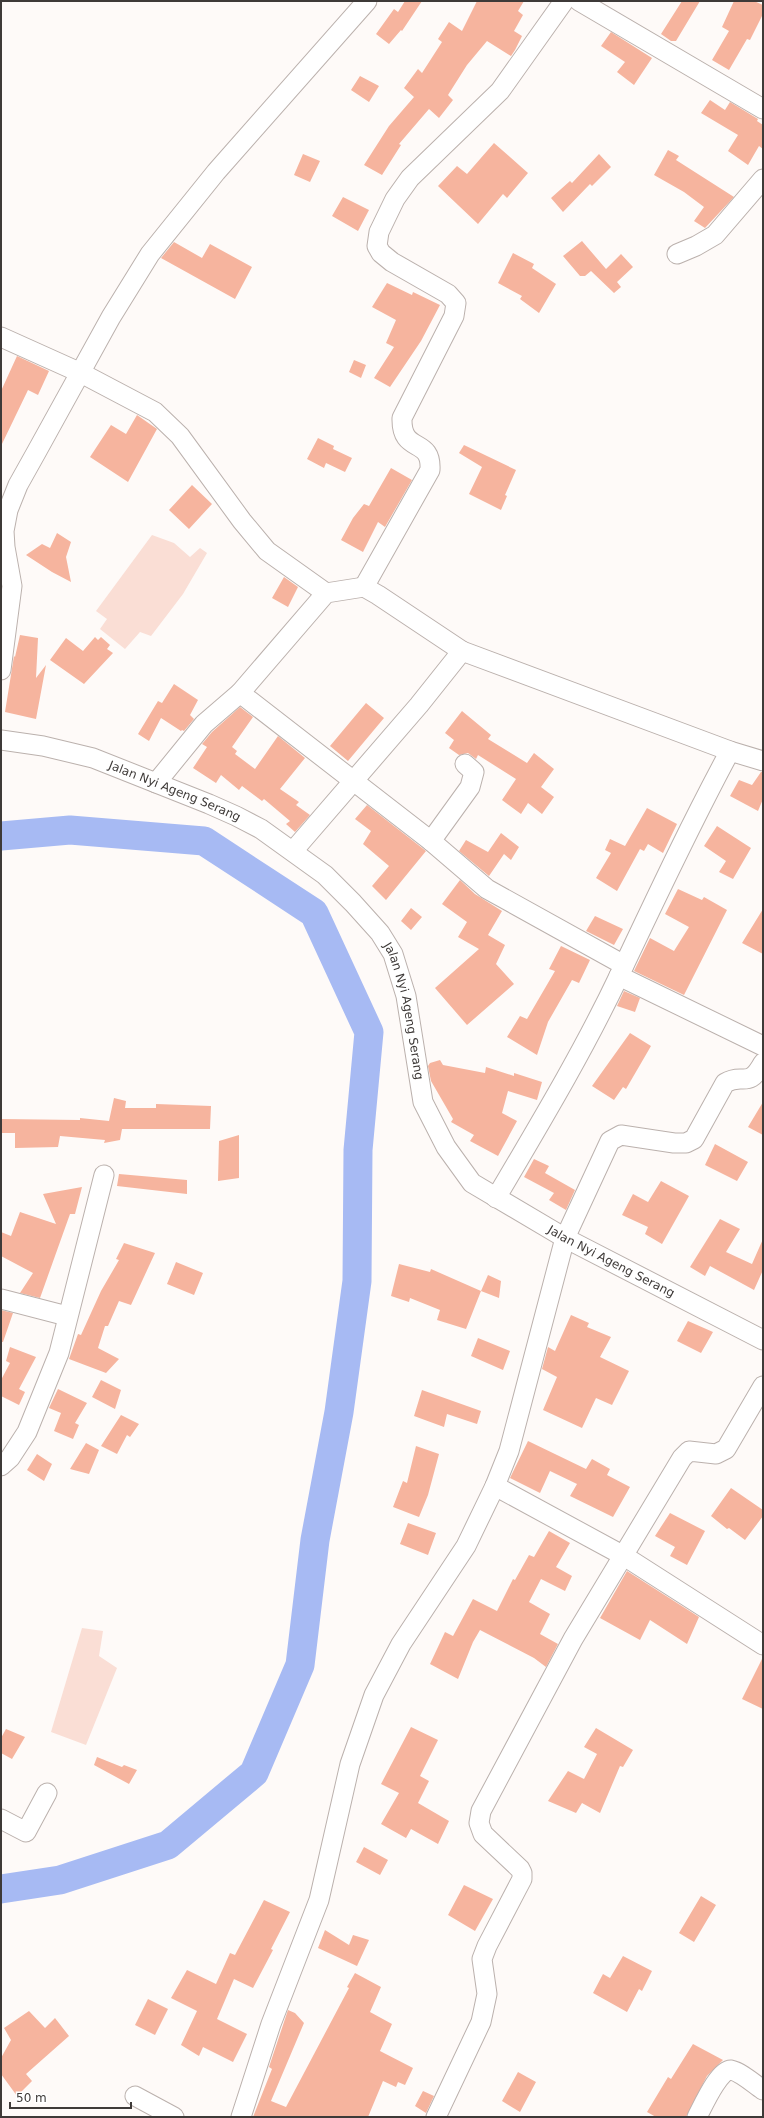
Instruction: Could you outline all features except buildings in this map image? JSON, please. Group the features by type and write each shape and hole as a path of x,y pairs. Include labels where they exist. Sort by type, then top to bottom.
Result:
{"street":[{"path":"1,670 12,586 5,547 4,531 8,510 18,485 111,316 150,254 216,172 367,1"},
{"path":"364,587 430,470 431,461 428,454 406,439 402,430 402,418 454,316 456,303 448,294 392,262 381,253 377,246 380,232 395,198 410,178 500,91 564,1"},
{"path":"579,1 763,109"},
{"path":"677,254 696,246 715,235 763,179"},
{"path":"1,337 81,373 155,412 180,436 242,521 267,551 326,594"},
{"path":"156,783 204,724 240,693 326,594 364,587 378,594 462,651 730,751 763,761"},
{"path":"293,851 419,705 462,651"},
{"path":"240,693 431,841 487,889 621,971 763,1046"},
{"name":"Jalan Nyi Ageng Serang","path":"1,740 43,746 93,758 236,816 261,829 324,875 353,903 380,933 393,954 406,996 423,1102 446,1147 472,1183 565,1238 763,1340"},
{"path":"496,1198 553,1101 621,971 704,799 730,751"},
{"path":"431,841 470,787 474,772 465,764"},
{"path":"241,2117 271,2024 319,1900 350,1764 374,1695 401,1644 466,1546 495,1486 509,1451 565,1238 610,1141 621,1135 674,1143 686,1143 694,1139 726,1083 731,1080 748,1079 757,1072 763,1062"},
{"path":"1,1466 10,1458 27,1432 59,1353 67,1316 85,1256 104,1175"},
{"path":"1,1299 67,1316"},
{"path":"436,2117 482,2022 487,1994 482,1959 487,1946 522,1879 520,1869 483,1834 479,1823 481,1811 573,1639 682,1458 689,1451 716,1454 726,1449 763,1386"},
{"path":"495,1486 624,1556 667,1582 763,1645"},
{"path":"1,1819 26,1832 47,1793"},
{"path":"697,2117 718,2079 725,2071 729,2070 735,2072 763,2090"},
{"path":"134,2096 174,2117"}],"shaded area":[{"path":"152,535 174,543 190,557 200,548 207,553 183,594 151,636 140,632 125,649 100,629 107,619 96,611"},
{"path":"82,1628 103,1631 99,1656 117,1668 86,1745 51,1732"}],"waterway":[{"path":"1,836 70,830 204,841 314,913 369,1032 358,1150 357,1281 339,1412 315,1540 300,1665 254,1773 168,1845 60,1880 1,1889"}]}
